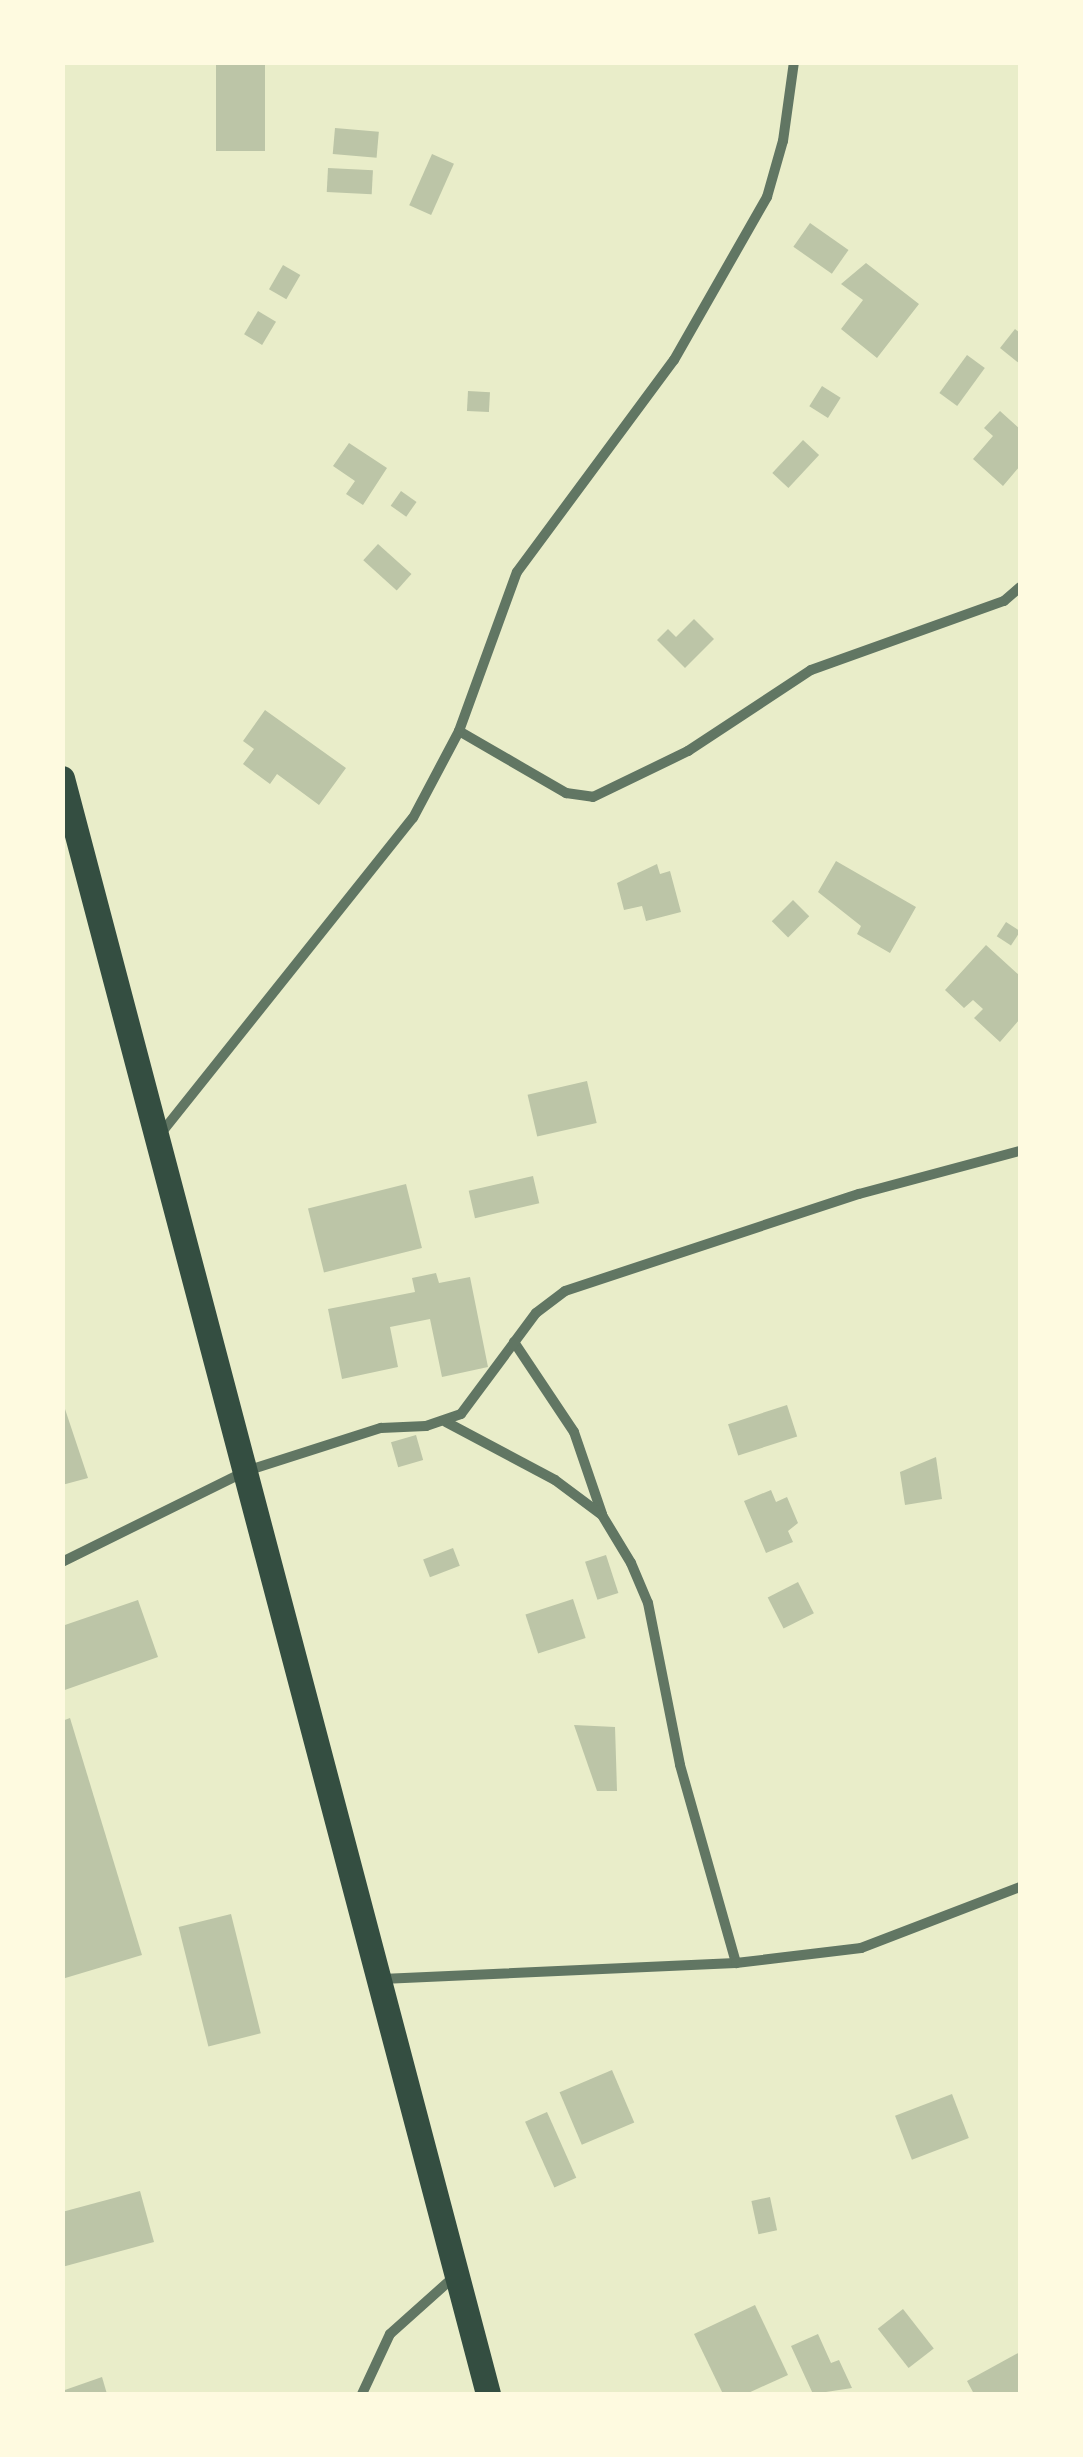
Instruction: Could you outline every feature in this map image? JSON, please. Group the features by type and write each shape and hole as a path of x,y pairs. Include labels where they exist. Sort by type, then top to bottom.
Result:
{"main road":[{"path":"62,778 382,1979 488,2394"}],"street":[{"path":"157,1138 413,818 459,731 517,572 674,360 767,197 784,141 794,62"},
{"path":"459,731 566,793 593,797 688,751 810,670 1004,601 1020,587"},
{"path":"446,1422 489,1384 514,1342 564,1291 859,1194 1020,1151"},
{"path":"514,1342 574,1432 602,1515 648,1603 680,1765 736,1963"},
{"path":"62,1562 246,1471 382,1428 446,1422 555,1480 602,1515"},
{"path":"382,1979 736,1963 861,1948 1020,1887"},
{"path":"362,2394 390,2334 457,2274"}],"building":[{"path":"216,62 265,62 265,151 216,151"},
{"path":"335,128 379,132 377,158 333,154"},
{"path":"432,154 454,164 431,215 409,205"},
{"path":"328,168 373,170 372,194 327,192"},
{"path":"810,223 849,250 832,274 793,247"},
{"path":"866,263 919,304 877,358 841,329 863,300 841,284"},
{"path":"283,265 300,275 286,299 269,289"},
{"path":"258,311 276,322 262,345 244,334"},
{"path":"1015,329 1020,333 1020,364 1000,348"},
{"path":"967,355 985,368 957,406 939,393"},
{"path":"822,386 841,398 828,418 809,406"},
{"path":"468,391 490,392 489,412 467,411"},
{"path":"1000,411 1020,429 1020,466 1003,486 973,459 993,436 984,428"},
{"path":"803,440 819,455 788,488 772,473"},
{"path":"349,443 387,468 363,505 346,494 355,481 333,466"},
{"path":"401,491 417,502 406,517 391,506"},
{"path":"378,544 411,574 397,590 363,560"},
{"path":"694,619 714,639 685,668 657,640 668,629 676,637"},
{"path":"265,710 346,768 319,805 277,774 270,784 243,764 254,749 243,741"},
{"path":"836,861 916,907 890,953 857,934 861,926 818,892"},
{"path":"657,864 660,874 670,871 681,912 646,921 642,906 624,910 617,883"},
{"path":"793,900 809,916 788,937 772,921"},
{"path":"1006,922 1020,931 1011,946 997,936"},
{"path":"986,945 1020,976 1020,1019 1000,1042 974,1018 983,1009 973,1000 964,1008 945,990"},
{"path":"587,1081 597,1123 537,1137 528,1095"},
{"path":"533,1176 539,1203 475,1218 469,1191"},
{"path":"406,1184 422,1248 324,1272 308,1208"},
{"path":"436,1273 439,1283 470,1277 488,1367 442,1377 430,1319 390,1327 398,1367 342,1379 328,1309 415,1292 412,1278"},
{"path":"62,1400 88,1478 62,1485"},
{"path":"787,1405 797,1436 738,1456 728,1424"},
{"path":"416,1435 423,1460 398,1467 391,1442"},
{"path":"936,1457 942,1499 905,1505 900,1472"},
{"path":"771,1490 776,1502 787,1497 798,1523 788,1531 793,1542 766,1553 744,1501"},
{"path":"453,1548 460,1566 430,1577 423,1559"},
{"path":"606,1555 618,1593 597,1600 585,1562"},
{"path":"798,1582 814,1613 784,1629 768,1597"},
{"path":"573,1599 586,1638 538,1653 525,1614"},
{"path":"138,1600 158,1657 62,1691 62,1626"},
{"path":"70,1718 142,1955 62,1979 62,1721"},
{"path":"574,1725 615,1727 617,1791 597,1791"},
{"path":"231,1914 261,2033 208,2046 179,1927"},
{"path":"612,2070 634,2122 582,2145 560,2092"},
{"path":"952,2094 969,2138 912,2160 895,2116"},
{"path":"547,2112 576,2178 554,2188 525,2122"},
{"path":"140,2191 154,2242 62,2267 62,2212"},
{"path":"770,2197 777,2230 758,2234 751,2201"},
{"path":"755,2305 788,2375 746,2394 723,2394 694,2334"},
{"path":"903,2309 934,2348 909,2368 878,2329"},
{"path":"818,2334 831,2363 839,2360 852,2388 813,2394 791,2346"},
{"path":"1020,2352 1020,2394 974,2394 967,2381"},
{"path":"102,2377 107,2394 62,2394 62,2391"}]}
